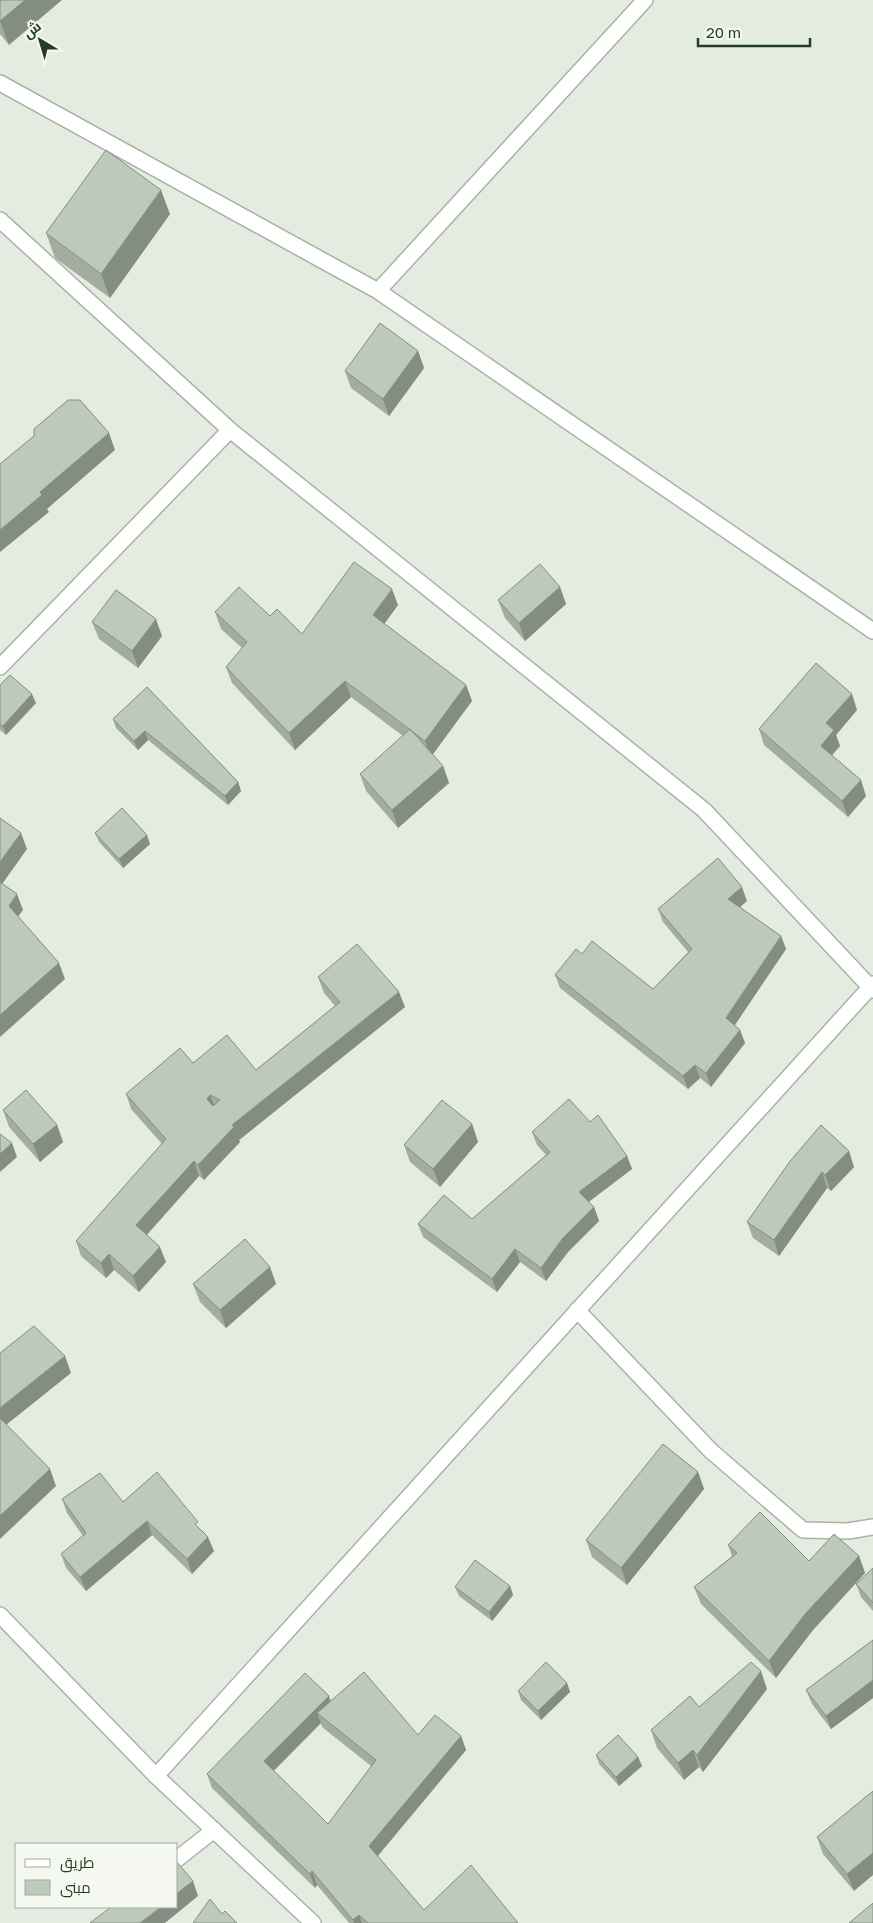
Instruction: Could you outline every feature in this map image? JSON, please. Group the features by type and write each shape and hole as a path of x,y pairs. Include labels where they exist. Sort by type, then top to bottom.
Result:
{"street":[{"path":"378,291 645,0"},
{"path":"0,83 378,291 873,631"},
{"path":"0,220 230,430 704,810 872,987 156,1776"},
{"path":"0,667 230,430"},
{"path":"577,1310 711,1452 803,1530 848,1531 873,1527"},
{"path":"0,1615 156,1776 312,1923"},
{"path":"178,1858 214,1830"}],"building":[{"path":"0,0 25,0 0,21"},
{"path":"106,150 161,190 101,274 46,233"},
{"path":"380,323 418,351 383,399 345,371"},
{"path":"68,400 80,400 109,433 40,492 42,495 0,530 0,464 34,436 34,429"},
{"path":"354,562 392,589 373,615 466,685 425,741 345,681 289,733 226,667 247,642 215,612 239,587 270,616 277,609 302,634"},
{"path":"540,564 560,587 519,623 498,600"},
{"path":"116,590 156,619 132,651 92,622"},
{"path":"816,663 852,694 826,723 834,730 821,746 861,780 842,801 759,729"},
{"path":"10,675 32,694 3,726 0,724 0,685"},
{"path":"147,687 238,782 225,796 145,731 134,741 113,719"},
{"path":"410,729 443,766 392,810 360,774"},
{"path":"122,808 147,835 119,859 95,833"},
{"path":"0,818 21,833 0,862"},
{"path":"718,858 742,887 728,899 781,936 726,1018 740,1030 706,1073 695,1065 683,1076 555,975 576,949 582,954 592,941 653,989 692,949 658,909"},
{"path":"0,882 17,894 9,906 59,963 0,1015"},
{"path":"357,944 399,992 232,1125 234,1127 198,1165 194,1161 136,1225 160,1247 133,1276 109,1254 101,1263 76,1241 166,1139 126,1094 180,1048 193,1063 227,1035 256,1070 340,1002 318,977","holes":["210,1095 220,1100 213,1106 207,1099"]},
{"path":"26,1090 57,1125 33,1144 3,1110"},
{"path":"569,1099 590,1122 598,1115 627,1156 579,1192 594,1207 563,1238 541,1268 515,1249 492,1279 418,1224 444,1195 472,1219 550,1152 532,1132"},
{"path":"442,1100 472,1124 433,1169 404,1145"},
{"path":"821,1125 849,1151 825,1175 822,1172 774,1240 747,1222 791,1160"},
{"path":"0,1134 12,1143 0,1154"},
{"path":"245,1239 270,1267 220,1310 193,1284"},
{"path":"34,1326 65,1356 0,1408 0,1353"},
{"path":"0,1418 50,1469 0,1516"},
{"path":"663,1444 698,1472 621,1568 586,1540"},
{"path":"157,1472 198,1522 195,1524 208,1537 187,1559 147,1521 80,1577 61,1554 86,1533 62,1499 100,1473 123,1502"},
{"path":"760,1512 809,1561 834,1534 859,1556 806,1613 769,1661 694,1587 737,1553 728,1545"},
{"path":"475,1560 510,1586 489,1612 455,1587"},
{"path":"873,1568 873,1603 856,1584"},
{"path":"873,1640 873,1680 826,1716 806,1690"},
{"path":"546,1662 567,1683 538,1711 518,1691"},
{"path":"751,1662 761,1671 697,1755 693,1750 678,1763 651,1730 690,1696 699,1707"},
{"path":"364,1672 418,1735 435,1715 461,1736 369,1846 424,1910 471,1865 518,1923 368,1923 359,1915 353,1920 312,1871 310,1874 207,1774 305,1673 329,1696 264,1761 328,1824 376,1760 317,1713"},
{"path":"618,1735 638,1757 616,1777 596,1755"},
{"path":"873,1791 873,1853 847,1874 817,1837"},
{"path":"178,1863 193,1881 178,1892"},
{"path":"210,1899 222,1914 225,1911 237,1923 193,1923"},
{"path":"873,1903 873,1923 849,1923"},
{"path":"110,1908 160,1908 140,1923 90,1923"}]}
